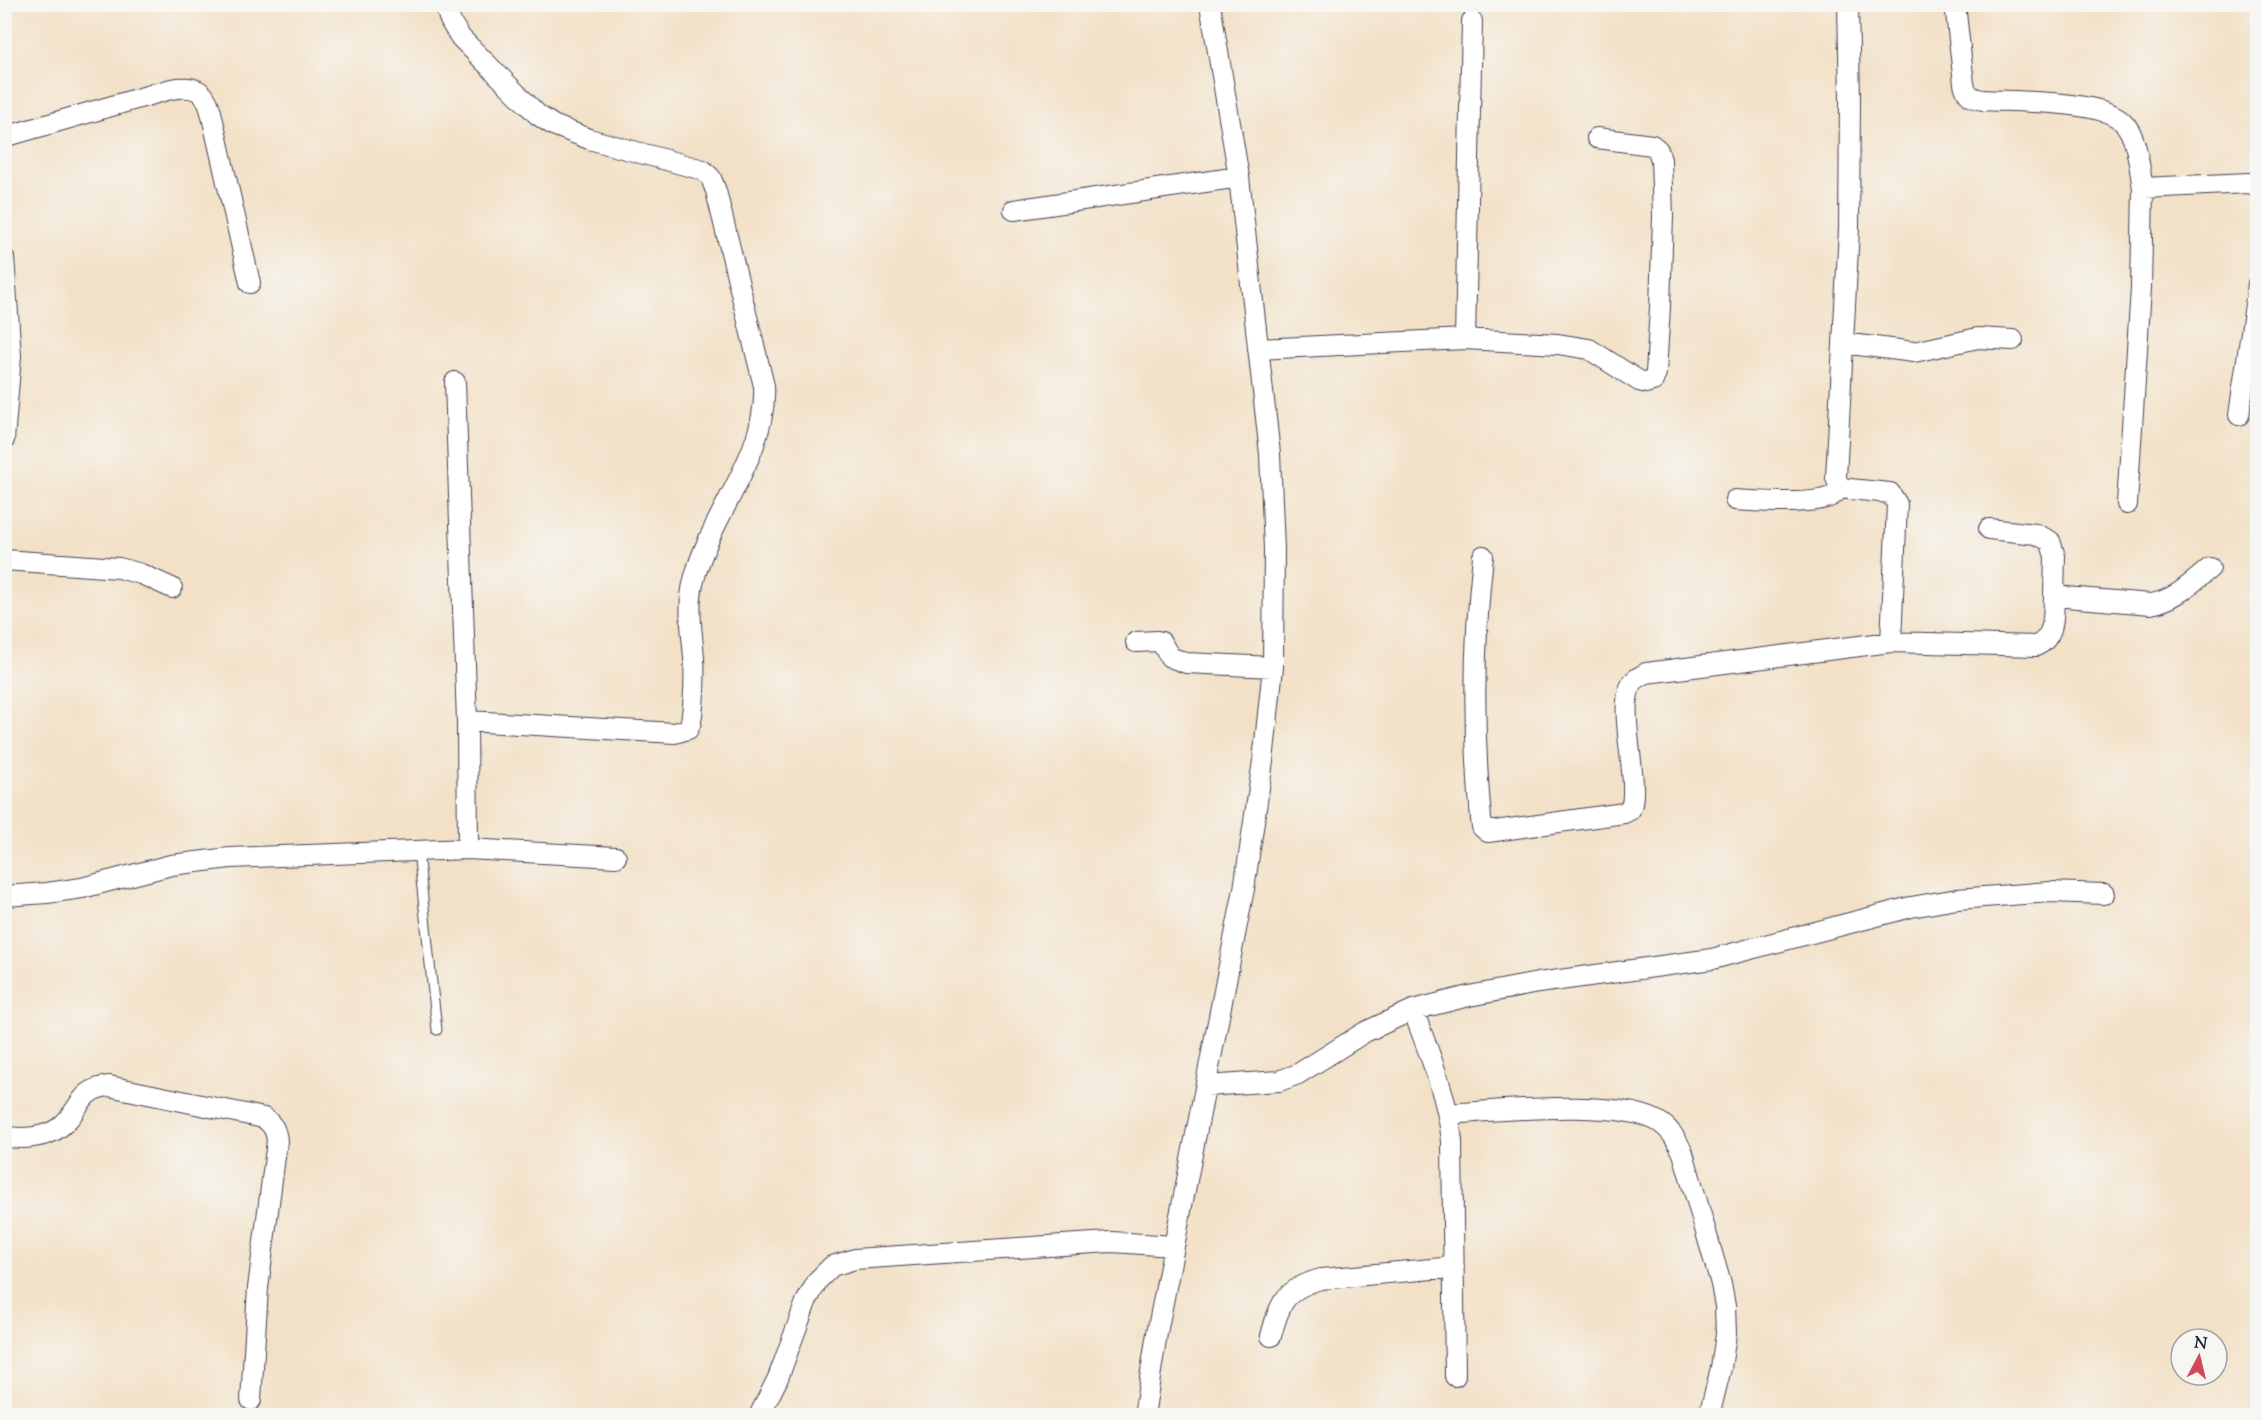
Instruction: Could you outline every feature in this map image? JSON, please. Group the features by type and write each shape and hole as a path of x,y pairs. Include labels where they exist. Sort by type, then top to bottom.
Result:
{"street":[{"path":"447,4 451,24 461,38 538,115 553,125 590,139 662,160 692,166 702,170 711,178 764,386 765,403 761,425 694,579 690,603 694,659 693,714 688,729 675,733 467,721"},
{"path":"1144,1416 1157,1333 1244,889 1263,761 1273,667 1274,549 1270,453 1239,177 1210,4"},
{"path":"1840,488 1836,478 1848,229 1850,99 1848,4"},
{"path":"1955,4 1964,84 1966,92 1972,98 2077,106 2112,113 2124,122 2132,139 2143,188 2141,288 2127,504"},
{"path":"1465,339 1472,21"},
{"path":"4,137 171,89 186,86 198,90 208,99 250,283"},
{"path":"1258,349 1465,339 1575,346 1589,349 1639,381 1646,383 1653,381 1656,373 1660,307 1663,216 1661,160 1658,150 1652,145 1597,138"},
{"path":"1014,210 1239,177"},
{"path":"2143,188 2249,183 2258,186"},
{"path":"4,440 11,356 5,270"},
{"path":"2239,415 2258,284"},
{"path":"1843,343 1914,352 1978,338 2013,340"},
{"path":"455,382 467,721 468,849"},
{"path":"1735,500 1794,502 1826,499 1840,488"},
{"path":"1840,488 1890,493 1897,504 1891,642"},
{"path":"1483,556 1476,634 1475,732 1480,819 1482,827 1488,832 1612,815 1630,810 1633,796 1628,743 1629,687 1635,679 1646,673 1891,642 2036,646 2044,642 2049,637 2054,596 2055,556 2050,542 2036,534 1989,529"},
{"path":"4,560 119,568 141,574 172,588"},
{"path":"2054,596 2151,604 2173,597 2210,568"},
{"path":"1136,642 1157,640 1161,642 1170,657 1186,663 1273,667"},
{"path":"4,896 82,888 171,865 230,858 468,849 616,857"},
{"path":"1206,1086 1279,1081 1298,1074 1365,1032 1413,1010 1469,996 1538,983 1712,958 1911,907 1957,899 2050,892 2104,894"},
{"path":"1413,1010 1449,1114 1452,1141 1455,1376"},
{"path":"4,1136 22,1138 43,1135 59,1128 88,1092 97,1087 109,1086 264,1118 272,1124 276,1131 277,1141 258,1288 251,1400"},
{"path":"1449,1114 1565,1107 1612,1110 1648,1116 1662,1124 1674,1136 1683,1153 1721,1284 1725,1306 1724,1345 1709,1416"},
{"path":"759,1416 778,1378 806,1302 818,1280 832,1266 855,1259 1112,1242 1174,1246"},
{"path":"1271,1336 1279,1308 1288,1294 1304,1284 1321,1279 1454,1267"}],"lane":[{"path":"418,851 437,1030"}]}
